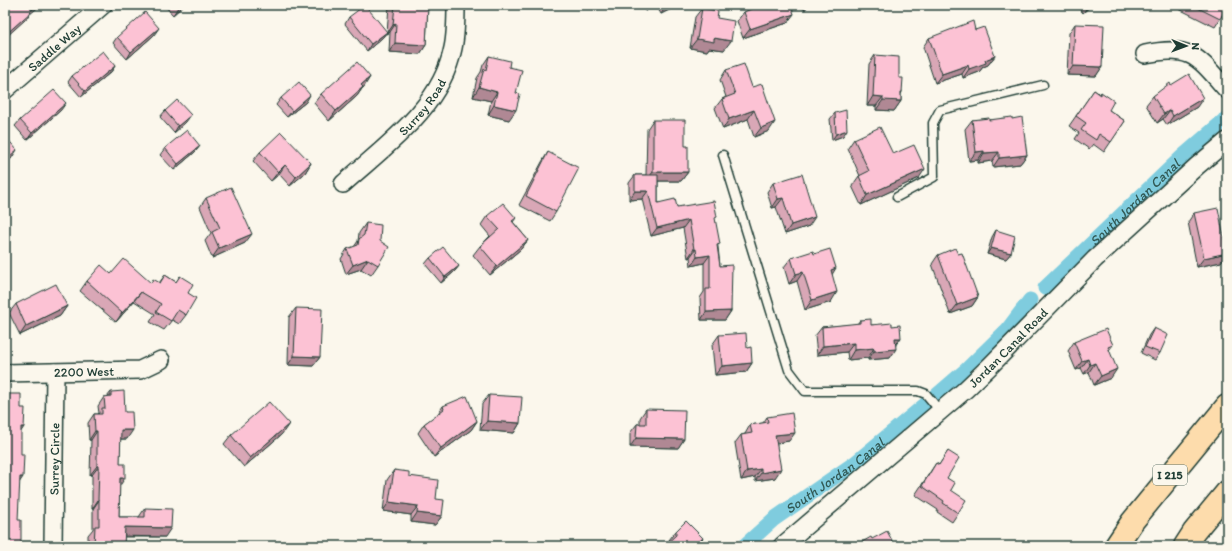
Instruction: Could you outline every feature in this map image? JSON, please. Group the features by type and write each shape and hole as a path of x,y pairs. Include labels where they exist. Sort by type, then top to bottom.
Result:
{"highway":[{"name":"I 215","path":"1116,546 1132,522 1227,406"},
{"path":"1185,546 1194,532 1227,492"}],"street":[{"name":"Saddle Way","path":"5,90 103,5"},
{"name":"Surrey Road","path":"343,184 404,130 436,91 453,49 456,29 456,5"},
{"path":"1145,54 1162,50 1183,51 1205,65 1227,90"},
{"name":"Jordan Canal Road","path":"782,546 990,367 1090,263 1197,166 1227,141"},
{"name":"2200 West","path":"5,373 140,370 161,360"},
{"name":"Surrey Circle","path":"53,546 55,372"}],"lane":[{"path":"897,197 934,177 933,122 940,110 1043,85"},
{"path":"723,155 789,370 805,391 918,391 926,394 940,411"}],"building":[{"path":"5,5 37,5 5,35"},
{"path":"365,5 387,32 371,44 349,17"},
{"path":"395,5 428,5 426,45 395,43 396,23 393,25"},
{"path":"664,5 671,5 665,8"},
{"path":"755,5 791,5 794,14 750,29 744,12 756,7"},
{"path":"1192,5 1227,5 1227,6 1220,19"},
{"path":"702,8 718,11 717,18 734,21 731,41 714,38 714,42 697,39"},
{"path":"145,12 159,28 131,52 117,37"},
{"path":"973,21 975,30 984,27 995,56 985,60 986,63 969,69 968,65 942,74 929,38"},
{"path":"1075,24 1104,25 1102,67 1073,66"},
{"path":"103,51 115,66 85,91 72,76"},
{"path":"875,55 899,57 899,78 903,78 901,101 883,100 883,97 873,96"},
{"path":"489,56 510,61 509,67 522,70 516,93 520,94 516,110 494,105 497,92 479,87 484,69 486,70"},
{"path":"357,62 370,77 361,85 363,87 336,111 321,94"},
{"path":"744,64 752,87 762,84 775,122 761,128 754,110 729,119 722,99 735,94 726,70"},
{"path":"1189,74 1203,98 1173,116 1170,110 1164,114 1153,96 1170,83 1171,85"},
{"path":"299,82 310,95 292,111 281,98"},
{"path":"54,90 66,103 32,133 20,120"},
{"path":"1094,90 1101,95 1101,92 1114,101 1109,110 1125,121 1111,142 1099,134 1096,140 1081,130 1086,123 1076,116"},
{"path":"177,100 191,115 178,126 165,111"},
{"path":"846,110 847,130 836,134 835,113"},
{"path":"1012,117 1012,119 1022,117 1027,155 999,158 999,152 976,152 972,120 989,118 989,120"},
{"path":"653,120 685,120 685,146 688,146 688,172 653,172"},
{"path":"880,127 893,154 914,145 925,169 867,195 859,176 869,171 854,139"},
{"path":"187,130 200,146 178,164 165,148"},
{"path":"281,132 311,163 296,177 285,165 278,172 260,152"},
{"path":"5,136 17,150 5,160"},
{"path":"548,152 579,168 556,212 526,196"},
{"path":"802,174 815,217 791,225 783,198 778,199 773,183"},
{"path":"635,175 658,175 658,203 675,199 677,207 714,201 717,217 715,218 720,244 717,245 720,266 732,265 731,311 706,312 706,289 710,289 710,255 697,257 696,249 694,249 689,220 657,228 648,191 635,191"},
{"path":"231,187 252,234 219,248 212,232 220,228 206,198"},
{"path":"503,203 516,218 512,221 528,240 497,266 480,246 499,229 487,216"},
{"path":"1218,208 1227,253 1204,258 1194,213"},
{"path":"366,223 381,225 380,241 389,247 378,265 368,259 353,265 347,249 358,245 359,239 364,235"},
{"path":"996,230 1015,236 1011,253 991,248"},
{"path":"443,247 459,266 445,277 430,258"},
{"path":"955,248 958,254 962,253 978,297 957,305 938,255"},
{"path":"830,249 836,268 831,270 837,292 812,300 803,272 796,274 791,258 813,251 814,254"},
{"path":"124,259 151,283 153,279 160,283 165,275 176,282 180,276 193,284 188,293 196,298 186,315 178,310 171,321 156,312 161,304 141,292 122,313 87,281 101,265 111,274"},
{"path":"56,284 67,306 26,326 16,304"},
{"path":"296,308 322,309 320,357 294,356"},
{"path":"871,319 871,325 892,323 892,326 900,325 901,338 895,338 896,349 874,351 874,348 854,350 854,343 823,346 822,327 860,323 860,320"},
{"path":"1154,328 1168,335 1160,353 1145,347"},
{"path":"1106,329 1113,345 1108,347 1117,369 1101,376 1095,363 1090,365 1088,359 1082,361 1074,342"},
{"path":"746,333 747,348 751,347 752,363 722,366 719,335"},
{"path":"124,391 125,412 132,412 133,430 121,430 120,464 125,464 125,478 120,478 119,517 145,517 145,508 172,509 171,528 125,527 124,546 94,546 95,526 99,526 99,466 97,466 97,431 95,431 94,414 102,414 102,408 105,408 104,397 111,396 111,392"},
{"path":"5,394 21,394 21,408 25,408 24,427 21,427 21,454 24,454 23,477 20,477 18,520 21,520 21,546 5,546"},
{"path":"489,395 522,397 520,423 487,421"},
{"path":"467,396 477,421 441,448 424,424 444,409 443,406"},
{"path":"269,402 289,424 250,458 231,435"},
{"path":"646,409 685,410 684,439 636,438 637,424 646,424"},
{"path":"792,413 795,433 775,435 781,469 761,473 761,469 747,471 741,435 752,433 750,425 768,422 767,417"},
{"path":"948,451 959,458 947,478 955,483 951,490 966,500 958,513 943,503 944,501 922,486 936,463 939,465"},
{"path":"394,470 409,472 409,476 438,480 436,499 444,500 442,516 417,513 418,506 389,502"},
{"path":"686,521 703,538 694,546 664,546 676,535 676,531"},
{"path":"887,531 895,546 855,546 871,537 872,539"}],"waterway":[{"name":"South Jordan Canal","path":"1045,288 1182,157 1227,118"},
{"name":"South Jordan Canal","path":"936,396 965,371 1008,329 1030,300"},
{"name":"South Jordan Canal","path":"744,546 774,519 855,463 926,404"}]}
